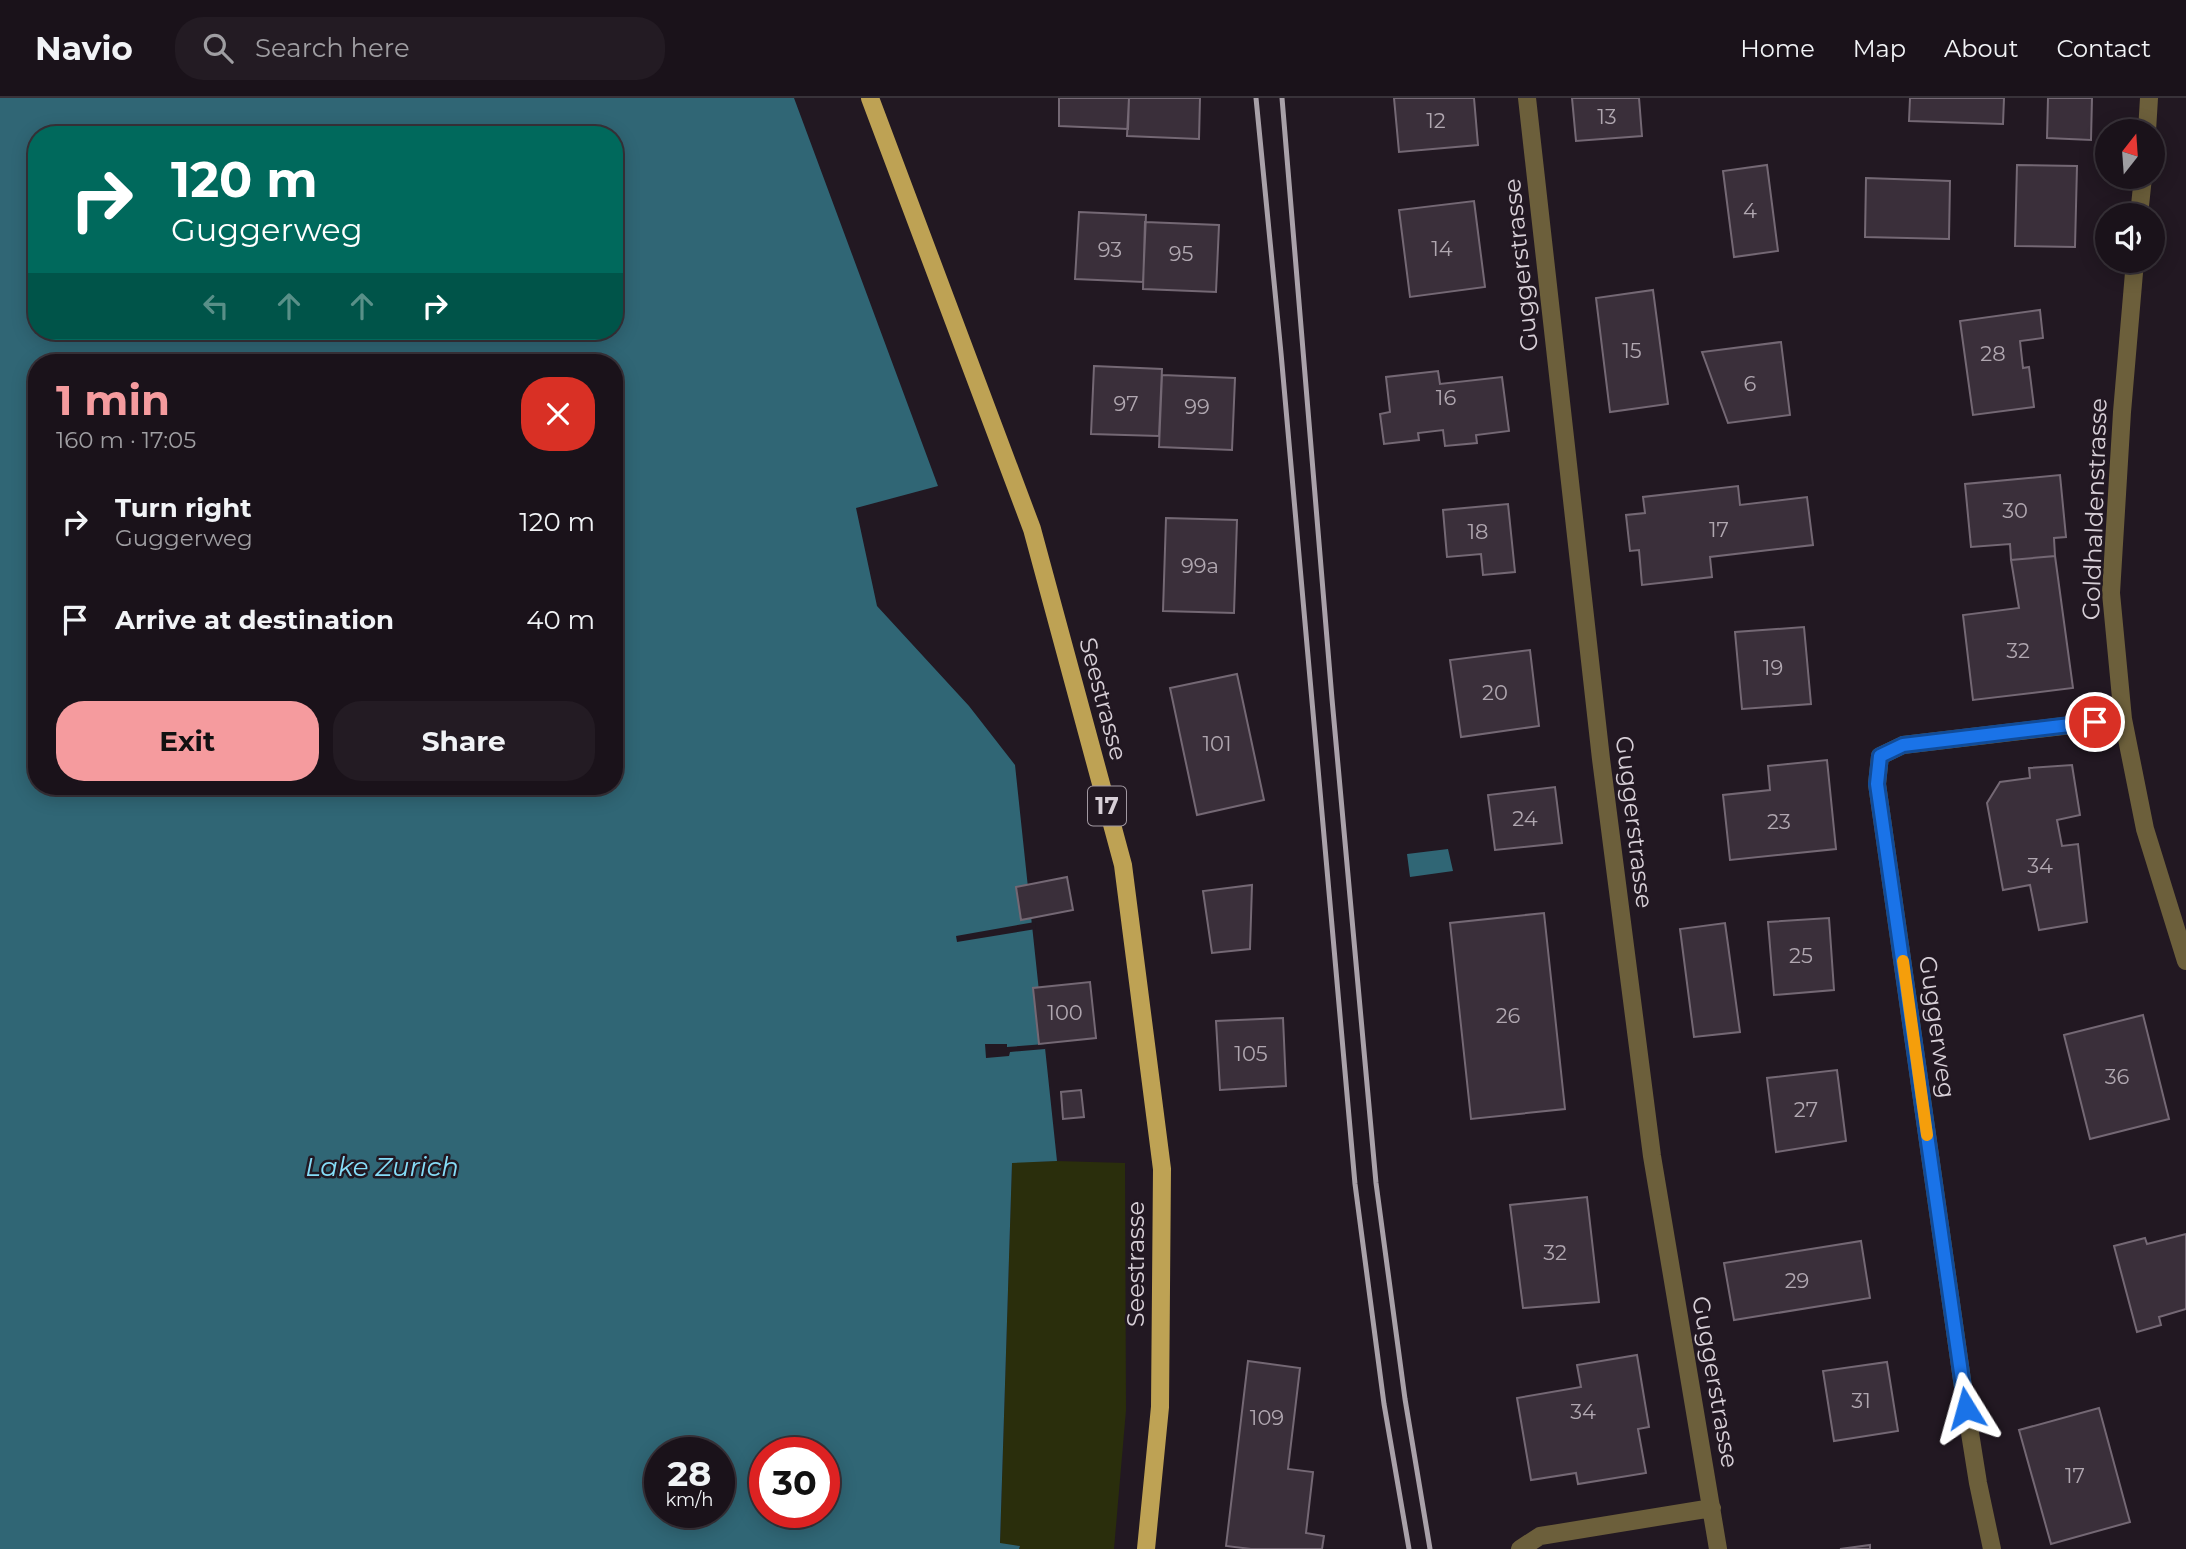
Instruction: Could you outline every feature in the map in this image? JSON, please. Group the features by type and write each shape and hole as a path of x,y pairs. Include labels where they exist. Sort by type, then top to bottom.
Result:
{"main road":[{"name":"Seestrasse","path":"870,98 1032,529 1123,864 1162,1168 1160,1407 1146,1549"}],"street":[{"name":"Guggerstrasse","path":"1527,98 1601,759 1652,1156 1718,1549"},
{"path":"2148,119 2149,98"},
{"name":"Goldhaldenstrasse","path":"2134,273 2111,593 2123,719 2145,828 2186,961"},
{"name":"Guggerweg","path":"1992,1549 1966,1408 1877,784 1880,756 1903,745 2123,719"},
{"path":"1520,1549 1540,1536 1712,1508"}],"green space":[{"path":"1012,1162 1125,1163 1126,1410 1114,1549 1019,1549 1020,1546 1000,1544"}],"water":[{"name":"Lake Zurich","path":"0,98 794,98 938,486 856,508 877,606 969,706 1015,765 1057,1161 1012,1163 1000,1543 1020,1546 1019,1549 0,1549"},
{"path":"1448,849 1453,871 1410,877 1407,854"}],"pier":[{"path":"1035,922 1036,929 957,942 956,936"},
{"path":"985,1044 1007,1044 1007,1047 1045,1044 1045,1049 1010,1052 1009,1056 986,1058"}],"building":[{"path":"1059,98 1129,98 1128,129 1059,126"},
{"path":"1129,98 1200,98 1199,139 1127,136"},
{"path":"1394,98 1474,98 1478,145 1399,152"},
{"path":"1572,98 1639,98 1642,136 1576,141"},
{"path":"1910,98 2004,98 2003,124 1909,121"},
{"path":"2048,98 2092,98 2091,140 2047,138"},
{"path":"1767,165 1778,251 1734,257 1723,171"},
{"path":"2017,165 2077,166 2075,247 2015,246"},
{"path":"1866,178 1950,181 1949,239 1865,237"},
{"path":"1474,201 1485,287 1410,297 1399,210"},
{"path":"1079,212 1146,215 1143,282 1075,279"},
{"path":"1145,222 1219,225 1216,292 1143,289"},
{"path":"1653,290 1668,404 1610,412 1596,298"},
{"path":"2040,310 2043,338 2020,341 2023,368 2029,367 2034,407 1973,415 1960,321"},
{"path":"1781,342 1790,415 1728,423 1702,352"},
{"path":"1094,366 1162,369 1159,436 1091,434"},
{"path":"1438,371 1440,384 1502,377 1509,431 1476,435 1477,443 1445,446 1443,430 1418,433 1419,440 1384,444 1380,414 1390,412 1386,377"},
{"path":"1162,375 1235,378 1232,450 1159,447"},
{"path":"2060,475 2066,537 2054,538 2055,556 2011,560 2010,544 1971,547 1965,484"},
{"path":"1738,486 1740,505 1807,497 1813,545 1710,557 1712,577 1642,585 1639,550 1630,551 1626,515 1645,513 1643,497"},
{"path":"1508,504 1515,572 1483,575 1481,554 1447,557 1443,510"},
{"path":"1166,518 1237,520 1234,613 1163,611"},
{"path":"2055,556 2073,688 1973,700 1963,615 2019,608 2011,560"},
{"path":"1804,627 1811,704 1742,709 1735,632"},
{"path":"1530,650 1539,726 1461,737 1450,660"},
{"path":"1237,674 1264,800 1197,815 1170,688"},
{"path":"1827,760 1836,849 1730,860 1723,795 1770,790 1768,766"},
{"path":"2072,765 2080,815 2057,820 2062,846 2078,844 2087,922 2039,930 2030,885 2003,890 1987,803 2000,782 2030,778 2029,768"},
{"path":"1555,787 1562,843 1495,850 1488,795"},
{"path":"1067,877 1073,910 1021,920 1016,887"},
{"path":"1252,885 1250,949 1212,953 1203,891"},
{"path":"1544,913 1565,1109 1471,1119 1450,923"},
{"path":"1829,918 1834,990 1774,995 1768,922"},
{"path":"1725,923 1740,1032 1694,1037 1680,929"},
{"path":"1090,982 1096,1038 1039,1044 1033,988"},
{"path":"2143,1015 2169,1119 2090,1139 2064,1035"},
{"path":"1283,1018 1286,1086 1220,1090 1216,1021"},
{"path":"1837,1070 1846,1141 1776,1152 1767,1078"},
{"path":"1081,1090 1084,1117 1063,1119 1061,1092"},
{"path":"1587,1197 1599,1302 1523,1308 1510,1205"},
{"path":"2186,1234 2186,1309 2159,1317 2161,1325 2137,1332 2114,1246 2145,1238 2147,1244"},
{"path":"1861,1241 1870,1298 1734,1320 1724,1263"},
{"path":"1637,1355 1649,1427 1638,1429 1646,1473 1578,1484 1576,1473 1531,1480 1517,1398 1581,1387 1577,1365"},
{"path":"1248,1361 1300,1368 1288,1469 1313,1472 1306,1533 1324,1536 1322,1549 1251,1549 1226,1546"},
{"path":"1887,1362 1898,1431 1834,1441 1823,1371"},
{"path":"2099,1408 2130,1522 2051,1544 2019,1430"},
{"path":"1870,1545 1870,1549 1840,1549"}],"railway":[{"path":"1256,98 1355,1184 1384,1404 1409,1549"},
{"path":"1282,98 1376,1183 1405,1399 1430,1549"}],"slow traffic":[{"path":"1903,961 1927,1135"}],"route":[{"path":"1966,1408 1877,784 1880,756 1903,745 2095,722"}]}
